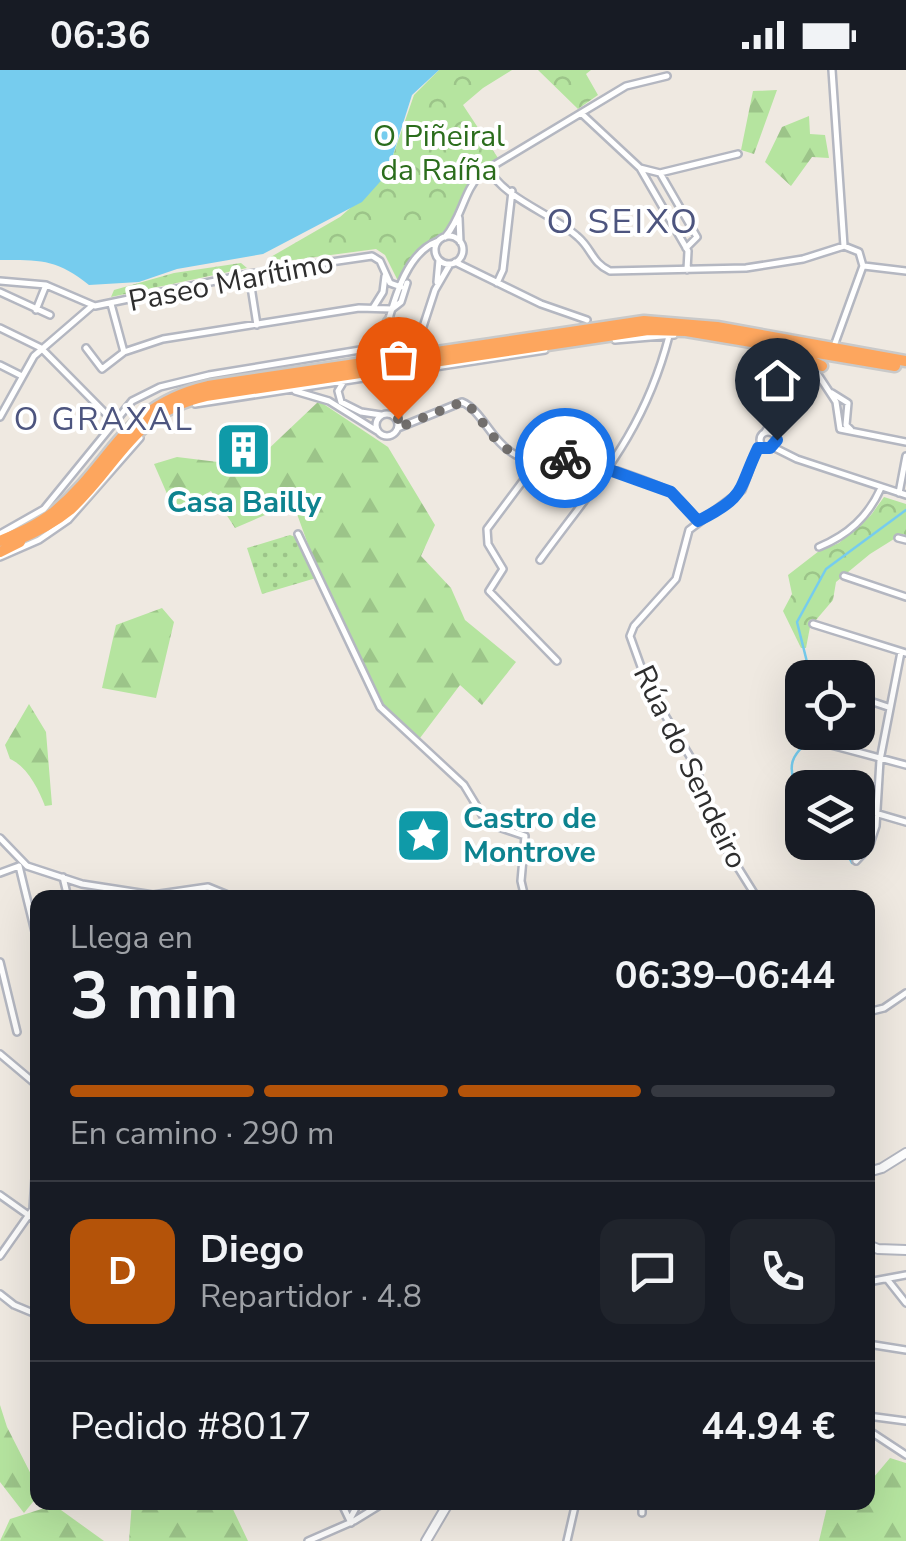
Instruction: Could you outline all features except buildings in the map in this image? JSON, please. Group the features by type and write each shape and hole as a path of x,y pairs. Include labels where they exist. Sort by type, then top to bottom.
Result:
{"highway":[{"path":"586,320 650,317 906,364"},
{"path":"276,375 372,354 387,339 389,322"},
{"path":"0,546 57,510 132,425 162,402 192,390 608,325 675,322"},
{"path":"0,546 56,521 80,500 152,417 189,400 626,332 669,330 906,364"},
{"path":"725,337 808,359 818,368"}],"street":[{"path":"832,70 844,246"},
{"path":"436,290 442,239 459,215 472,184 488,168 626,86 666,76"},
{"path":"580,114 640,168 686,248 688,270"},
{"path":"640,168 660,173 738,154"},
{"path":"488,168 494,178 576,235 595,263 615,271 763,266 844,246 859,252 864,266 834,348"},
{"path":"660,173 696,237 686,248"},
{"path":"496,282 503,270 512,191"},
{"path":"459,215 462,252 475,270"},
{"path":"0,546 44,509 132,401 160,387 209,375 366,349 383,336 409,270 425,247 452,237 460,243"},
{"path":"398,428 401,394 436,290 462,252"},
{"path":"416,258 425,253 475,270 541,304 586,320"},
{"name":"Paseo Marítimo","path":"0,281 46,285 92,306 249,274 372,256 380,261 394,287 401,288"},
{"path":"864,266 906,271"},
{"path":"86,348 102,369 124,352 163,339 358,308 392,309 402,302 409,270"},
{"path":"249,274 257,325"},
{"path":"373,308 383,292 385,276"},
{"path":"36,310 46,285"},
{"path":"0,292 50,316"},
{"path":"112,304 124,352"},
{"path":"0,417 41,348 92,306"},
{"path":"373,308 389,322"},
{"path":"0,328 41,348 114,422"},
{"path":"540,560 608,470 650,398 669,336"},
{"path":"0,546 39,540 68,520 144,433 166,416 199,403 610,340 725,337"},
{"path":"762,446 760,438 769,433 772,420 796,387 818,368 856,359"},
{"path":"0,365 22,376"},
{"path":"818,368 838,407 838,425 906,442"},
{"path":"346,380 338,390 341,402 354,410 415,421"},
{"path":"277,391 294,390 321,398 389,436 398,428 458,403 466,404 494,439 518,456 533,460 570,457 671,492 698,521 742,490 762,446"},
{"path":"832,393 848,403 846,424 854,432"},
{"path":"378,431 377,420 401,394"},
{"path":"769,433 777,440 773,447"},
{"path":"762,446 903,494 906,456"},
{"path":"533,460 532,470 487,529 488,544 503,569 489,591 557,661"},
{"path":"819,548 864,517 881,488"},
{"name":"Rúa do Sendeiro","path":"698,521 686,536 676,579 634,626 631,641 649,689 697,768 722,842 752,890"},
{"path":"298,534 380,707 464,786 487,823 525,836 523,890"},
{"path":"844,576 906,597"},
{"path":"813,624 904,653 888,707 873,838 856,861"},
{"path":"875,703 888,707"},
{"path":"846,750 906,765"},
{"path":"875,813 906,822"},
{"path":"0,838 23,866 30,902"},
{"path":"0,873 23,866 118,890"},
{"path":"63,877 66,890"},
{"path":"190,890 215,890"},
{"path":"0,962 17,1032"},
{"path":"875,1010 906,992"},
{"path":"0,1054 30,1079"},
{"path":"875,1170 906,1153"},
{"path":"0,1195 29,1215 0,1256"},
{"path":"875,1248 906,1250"},
{"path":"875,1281 906,1276"},
{"path":"888,1279 906,1303"},
{"path":"0,1294 30,1312"},
{"path":"875,1345 906,1350"},
{"path":"875,1417 906,1421"},
{"path":"875,1435 906,1455"},
{"path":"345,1510 350,1521"},
{"path":"350,1521 355,1510"},
{"path":"308,1541 370,1510"},
{"path":"426,1541 444,1510"},
{"path":"566,1541 574,1510"}],"green space":[{"name":"O Piñeiral da Raíña","path":"439,70 512,70 463,105 498,158 471,184 441,235 411,258 401,280 385,255 376,249 278,262 269,258 340,217 372,189 389,167 414,95"},
{"path":"538,70 591,70 586,74 598,95 578,109"},
{"path":"777,90 754,154 741,150 753,91"},
{"path":"809,116 810,134 825,135 829,158 812,157 791,186 765,162 782,127"},
{"path":"241,263 247,268 111,297 114,290 174,273"},
{"path":"319,401 388,447 435,525 421,556 451,588 465,620 516,662 482,705 460,685 420,738 384,705 313,558 293,503 235,528 211,491 175,512 154,464 177,457 226,463 262,455"},
{"path":"884,497 906,504 906,535 870,554 836,582 833,600 810,627 806,648 801,648 783,611 792,594 788,575 819,551 839,543 871,515"},
{"path":"290,535 298,538 316,578 262,594 247,548"},
{"path":"162,608 174,622 156,698 102,688 116,625"},
{"path":"29,704 46,732 52,805 45,806 32,779 10,759 5,745"},
{"path":"0,1405 30,1472 30,1506 24,1513 0,1482"},
{"path":"890,1458 906,1463 906,1541 819,1541 826,1510 875,1510 875,1476"},
{"path":"38,1510 61,1510 104,1541 0,1541 10,1519"},
{"path":"131,1510 233,1510 248,1541 129,1541"}],"water":[{"path":"0,70 439,70 412,95 387,174 362,202 263,254 177,269 139,282 89,285 48,263 0,260"}],"waterway":[{"path":"806,660 797,622 826,569 906,510"},
{"path":"792,770 800,750"}],"way so far":[{"path":"398,419 398,428 462,402 472,408 494,439 518,456 541,462 565,458"}],"place":[{"name":"Casa Bailly","path":"244,449"},
{"name":"Castro de Montrove","path":"424,835"}],"district":[{"name":"O SEIXO","path":"623,221"},
{"name":"O GRAXAL","path":"104,419"}],"route":[{"path":"565,458 579,459 671,492 698,521 736,497 758,448 775,446 777,440"}]}
